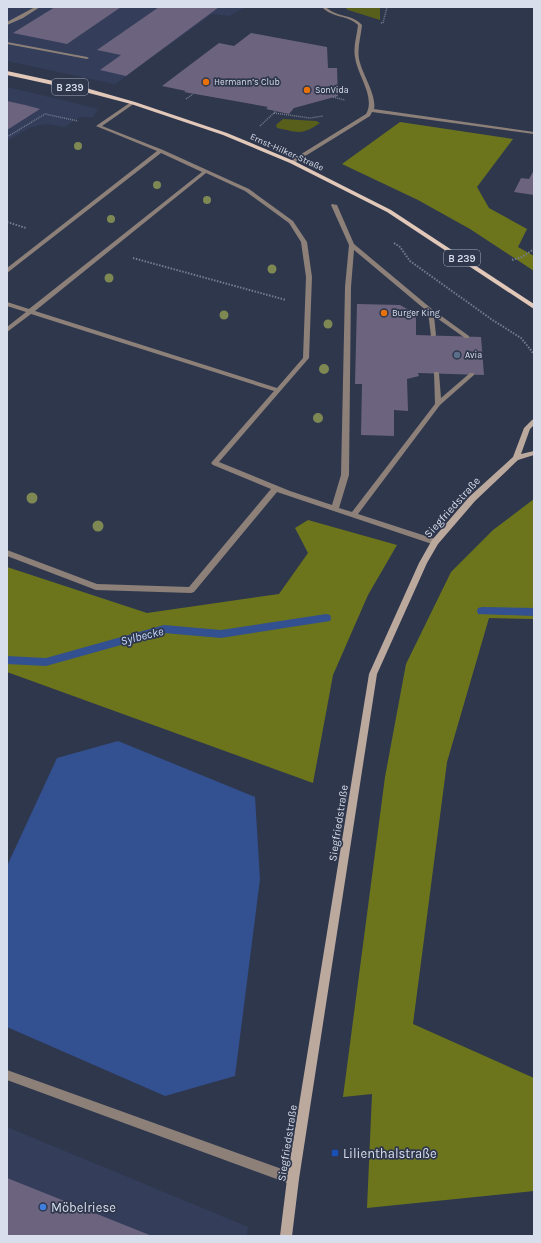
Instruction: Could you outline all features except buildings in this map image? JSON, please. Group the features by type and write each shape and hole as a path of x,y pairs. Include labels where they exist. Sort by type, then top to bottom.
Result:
{"main road":[{"name":"Ernst-Hilker-Straße","path":"7,72 86,90 133,103 225,134 292,162 389,211 534,307"}],"street":[{"name":"Siegfriedstraße","path":"286,1236 373,674 419,570 435,542 472,499 516,458 527,428 534,421"},
{"name":"Siegfriedstraße","path":"516,458 534,453"}],"lane":[{"path":"7,24 38,7"},
{"path":"292,162 361,119 371,110 372,104 356,58 356,46 360,25 357,21 335,14 326,10 324,7"},
{"path":"7,43 87,58"},
{"path":"98,126 133,103"},
{"path":"371,110 534,133"},
{"path":"98,126 161,151 247,190 291,222 304,242 309,277 306,358 215,463 276,488 435,542"},
{"path":"7,271 161,151"},
{"path":"7,330 206,171"},
{"path":"334,205 352,245 431,311 467,337"},
{"path":"335,508 345,475 348,288 352,245"},
{"path":"7,304 277,390"},
{"path":"431,311 433,335"},
{"path":"436,373 438,404"},
{"path":"353,515 438,404 472,374"},
{"path":"7,553 96,587 191,590 276,488"},
{"path":"7,1075 294,1179"}],"path":[{"path":"187,98 193,94"},
{"path":"333,97 349,100"},
{"path":"258,127 275,112 310,118 326,115"},
{"path":"7,138 45,114 98,126"},
{"path":"7,222 53,236"},
{"path":"394,243 400,247 410,261 491,319 522,338 534,354"},
{"path":"512,260 522,257 534,248"},
{"path":"107,251 279,298"}],"shaded area":[{"path":"7,7 246,7 229,16 212,14 115,84 7,61"},
{"path":"7,87 98,109 93,117 80,117 65,127 48,124 39,125 29,128 7,141"},
{"path":"7,1127 248,1227 247,1236 7,1236"}],"green space":[{"path":"345,7 380,7 380,20 348,10"},
{"path":"283,119 316,121 320,123 308,130 295,132 277,128 276,125"},
{"path":"400,122 513,139 477,187 489,208 527,229 518,247 534,256 534,271 470,229 418,200 342,164"},
{"path":"534,499 534,619 489,618 447,762 413,1024 534,1078 534,1191 367,1208 372,1094 343,1097 385,777 406,664 451,572 493,530"},
{"path":"308,520 397,545 368,595 333,675 313,783 7,672 7,567 147,613 279,594 308,553 295,528"}],"water":[{"path":"118,741 255,797 260,879 235,1076 165,1096 7,1027 7,866 57,758"}],"waterway":[{"name":"Sylbecke","path":"482,611 534,612"},
{"name":"Sylbecke","path":"7,660 46,662 164,629 221,634 326,618"}],"place":[{"name":"Hermann’s Club","path":"206,82"},
{"name":"SonVida","path":"307,90"},
{"name":"Burger King","path":"384,313"},
{"name":"Avia","path":"457,355"},
{"name":"Lilienthalstraße","path":"335,1153"},
{"name":"Möbelriese","path":"43,1207"}]}
